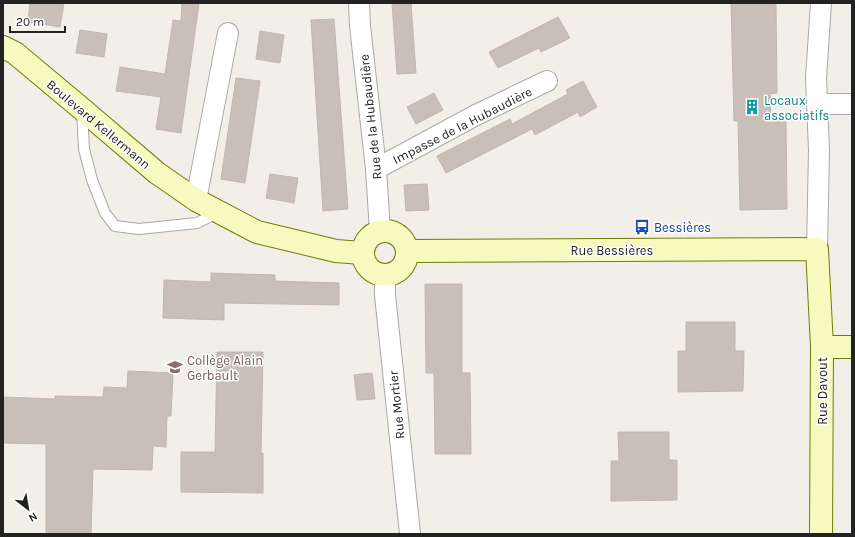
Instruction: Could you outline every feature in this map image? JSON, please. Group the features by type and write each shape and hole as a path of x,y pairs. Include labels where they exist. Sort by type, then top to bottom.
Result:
{"street":[{"name":"Rue de la Hubaudière","path":"359,3 360,26 376,169 380,231"},
{"path":"817,248 819,150 816,78 821,3"},
{"path":"196,200 228,33"},
{"name":"Boulevard Kellermann","path":"3,47 15,53 82,108 157,173 196,200 257,232 336,251 362,253"},
{"name":"Impasse de la Hubaudière","path":"376,169 476,115 547,81"},
{"path":"818,104 852,104"},
{"path":"388,230 395,232 402,237 406,244 407,251 406,258 399,270 392,274 385,275 372,271 367,266 362,253 367,238 380,231 388,230"},
{"name":"Rue Bessières","path":"407,251 817,248"},
{"name":"Rue Davout","path":"817,248 822,346 821,534"},
{"name":"Rue Mortier","path":"385,275 385,295 410,534"},
{"path":"822,346 852,347"}],"lane":[{"path":"82,108 84,149 92,180 105,213 115,226 139,229 197,223 219,212"}],"building":[{"path":"30,3 64,3 60,27 28,22"},
{"path":"182,3 199,3 181,133 156,129 161,97 116,91 120,67 165,74 173,20 181,21"},
{"path":"392,3 411,3 416,73 397,74"},
{"name":"Locaux associatifs","path":"731,3 776,3 777,93 770,94 771,122 786,122 787,209 740,210 738,121 734,121"},
{"path":"558,17 570,38 541,52 539,48 498,68 489,52"},
{"path":"334,19 348,209 323,211 311,20"},
{"path":"80,30 107,34 104,57 76,53"},
{"path":"260,31 284,35 280,63 256,59"},
{"path":"236,78 260,81 245,183 221,179"},
{"path":"583,81 597,107 580,117 578,112 535,135 532,129 446,173 437,156 510,119 512,124 568,94 566,90"},
{"path":"434,93 443,110 416,124 407,107"},
{"path":"270,174 298,178 294,203 266,198"},
{"path":"427,184 429,210 406,211 404,185"},
{"path":"211,273 275,275 275,281 339,283 339,305 224,303 224,320 163,318 164,280 211,282"},
{"path":"425,284 462,284 462,373 470,373 471,454 435,454 434,373 426,373"},
{"path":"686,322 735,322 735,351 744,351 743,391 678,392 678,351 686,351"},
{"path":"217,352 263,352 261,453 263,453 263,493 181,492 181,452 215,452"},
{"path":"128,371 173,373 171,416 167,416 166,447 153,446 152,470 93,469 91,534 46,534 46,444 3,443 3,397 55,399 55,396 103,397 104,387 127,388"},
{"path":"372,373 375,399 357,400 354,375"},
{"path":"618,432 669,432 669,460 677,460 677,500 611,501 611,461 619,461"}],"place":[{"name":"Locaux associatifs","path":"752,107"},
{"name":"Bessières","path":"642,227"},
{"name":"Collège Alain Gerbault","path":"175,367"}]}
